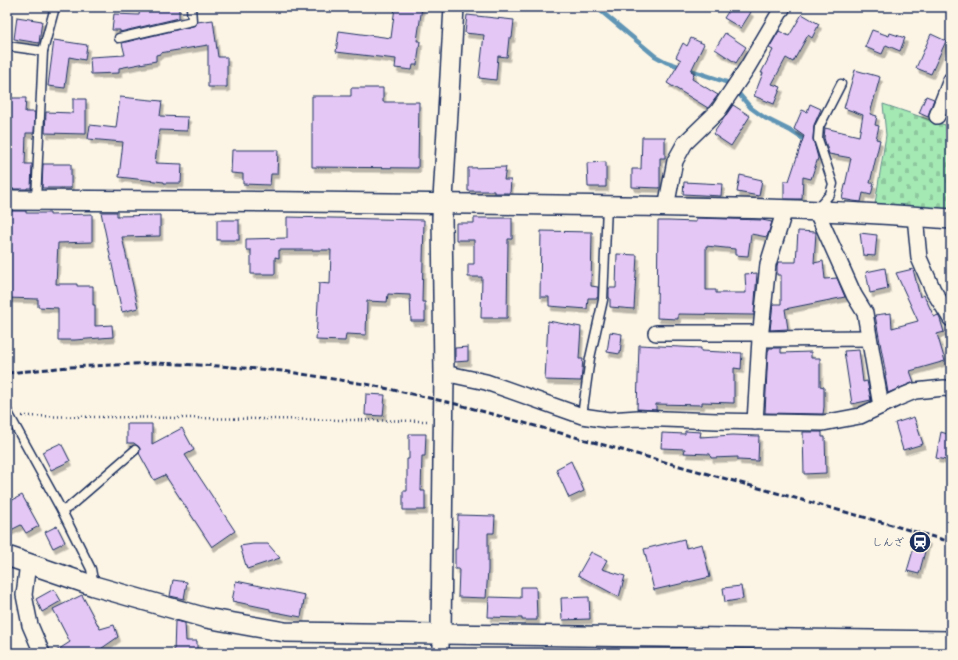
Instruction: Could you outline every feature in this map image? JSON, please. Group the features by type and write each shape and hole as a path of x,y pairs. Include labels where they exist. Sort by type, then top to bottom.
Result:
{"street":[{"path":"441,653 444,373 443,203 454,7"},
{"path":"666,207 675,161 685,143 718,111 747,68 783,7"},
{"path":"938,116 951,80"},
{"path":"7,200 443,203 786,209 951,219"},
{"path":"755,422 760,336 768,264 786,209"},
{"path":"816,210 854,295 864,313 881,406"},
{"path":"915,216 919,258 933,290 951,319"},
{"path":"656,333 869,338"},
{"path":"444,373 486,382 582,416 609,420 638,418 823,423 860,416 898,398 915,392 944,388 951,389"},
{"path":"7,556 94,586 206,618 286,632 951,641"},
{"path":"28,563 24,595 30,625 42,653"}],"lane":[{"path":"36,200 43,51 55,7"},
{"path":"119,38 192,21 191,7"},
{"path":"7,46 43,51"},
{"path":"816,210 830,194 833,184 818,139 819,127 841,84"},
{"path":"582,416 590,358 603,300 607,206"},
{"path":"8,413 62,511 91,569 94,586"},
{"path":"62,511 69,507 135,450"}],"path":[{"path":"8,413 443,421"}],"green space":[{"path":"883,104 951,127 951,210 875,204 886,135"}],"building":[{"path":"140,7 179,8 179,18 120,32 120,30 112,30 114,14 139,15"},
{"path":"395,7 422,7 417,41 420,41 417,65 413,65 412,70 395,68 396,59 336,52 339,31 391,38"},
{"path":"731,7 743,7 751,12 741,28 724,18"},
{"path":"802,14 819,24 812,38 808,35 793,62 786,58 772,84 781,87 774,104 754,96 763,73 761,73 773,50 769,48 779,31 789,36"},
{"path":"467,15 514,20 512,38 509,38 507,57 498,56 496,80 479,78 484,35 465,33"},
{"path":"17,17 42,21 39,43 14,39"},
{"path":"213,20 218,57 227,57 227,87 208,87 208,45 160,53 156,55 156,61 119,68 119,73 91,74 90,57 125,55 122,43 193,26 196,25 197,22"},
{"path":"872,30 889,36 890,33 905,38 900,51 886,45 882,54 865,47"},
{"path":"725,33 746,47 736,63 715,49"},
{"path":"931,34 946,41 931,74 916,68"},
{"path":"691,38 704,44 691,71 694,73 692,79 718,95 708,108 667,83 681,60 676,57 683,43 687,46"},
{"path":"54,40 87,45 85,60 69,57 65,88 48,86"},
{"path":"855,70 880,77 870,114 877,116 875,125 879,126 876,139 880,140 870,183 874,183 871,195 863,193 861,202 842,199 851,158 829,154 824,138 825,128 859,136 863,115 844,108"},
{"path":"351,88 383,88 383,102 419,102 418,168 312,167 312,96 351,96"},
{"path":"926,96 934,99 928,117 919,113"},
{"path":"120,97 162,101 160,116 188,117 187,131 159,130 155,163 182,164 181,183 164,183 119,177 123,142 88,139 90,125 116,128"},
{"path":"7,98 26,98 25,112 35,112 34,133 26,133 25,164 32,164 31,188 27,189 9,189 10,158"},
{"path":"73,99 86,99 86,134 45,133 46,112 73,113"},
{"path":"810,104 821,109 814,125 813,139 818,158 811,179 803,177 802,199 784,199 784,181 789,181 804,136 794,129 802,110 807,112"},
{"path":"733,105 750,116 731,146 713,134"},
{"path":"642,137 665,137 665,158 660,158 660,188 632,187 632,169 641,169"},
{"path":"232,150 278,150 277,174 271,174 270,185 243,184 243,174 231,173"},
{"path":"606,162 606,187 588,187 587,163"},
{"path":"43,164 71,164 71,188 42,188"},
{"path":"506,167 504,180 511,180 510,193 494,193 494,191 468,191 468,168"},
{"path":"740,175 762,180 759,196 737,192"},
{"path":"684,182 722,184 721,196 683,194"},
{"path":"9,211 50,213 50,215 92,214 92,242 58,243 56,284 93,286 95,326 112,325 113,337 58,340 58,308 38,307 38,299 7,298 7,213 9,213"},
{"path":"101,212 117,212 117,216 160,215 160,236 122,237 138,308 122,312"},
{"path":"287,217 424,220 422,302 425,302 425,321 411,321 410,295 388,294 387,302 367,301 366,335 346,334 345,341 316,340 319,283 330,284 331,250 279,250 279,258 275,257 275,274 251,274 251,250 246,250 246,239 287,238"},
{"path":"474,218 512,218 512,239 508,239 507,318 481,318 482,277 468,277 468,264 474,264 474,240 456,240 456,223 474,223"},
{"path":"696,218 762,220 772,222 767,237 751,234 748,256 735,255 735,249 706,246 706,290 716,290 716,293 746,293 745,274 757,273 754,315 678,314 678,319 657,318 658,221 696,222"},
{"path":"217,220 239,220 239,240 217,240"},
{"path":"541,231 592,232 591,286 598,287 598,298 588,298 587,309 549,306 549,297 540,297"},
{"path":"798,231 816,232 814,263 823,261 825,279 837,278 845,297 785,309 788,329 770,330 773,304 781,304 781,275 777,275 778,262 796,262"},
{"path":"860,233 877,235 875,256 863,255"},
{"path":"617,254 637,255 634,309 610,307 609,288 616,288"},
{"path":"885,268 888,289 870,293 866,272"},
{"path":"913,269 920,297 924,295 934,317 938,315 940,319 944,332 937,334 945,361 910,371 914,382 888,393 875,315 891,313 892,328 918,321 896,273"},
{"path":"548,321 581,327 579,359 583,359 581,381 545,380"},
{"path":"610,332 622,334 620,354 607,352"},
{"path":"639,345 701,348 701,351 742,353 741,369 734,368 734,403 702,402 702,405 656,404 656,410 637,409"},
{"path":"468,347 468,361 455,362 455,348"},
{"path":"769,348 781,348 781,353 811,352 811,358 820,358 820,386 824,387 823,414 765,413"},
{"path":"859,350 863,382 867,381 871,400 852,404 844,351"},
{"path":"366,394 385,395 383,416 365,415"},
{"path":"914,417 923,444 903,450 895,423"},
{"path":"127,424 152,424 152,444 182,428 194,450 185,455 235,531 212,547 165,475 154,480 139,453 139,447 134,443 127,443"},
{"path":"685,431 701,432 700,437 733,435 759,436 758,461 738,460 738,457 711,458 710,454 684,453 685,449 661,448 662,433 685,434"},
{"path":"803,432 822,432 822,437 825,437 826,473 804,474"},
{"path":"941,432 951,435 951,461 936,458"},
{"path":"409,434 426,434 425,456 422,456 421,491 425,491 425,510 403,510 403,491 407,491"},
{"path":"61,443 70,461 51,470 42,452"},
{"path":"571,461 584,491 569,498 556,469"},
{"path":"22,495 39,526 26,533 21,525 7,532 7,503"},
{"path":"458,515 495,516 494,533 488,533 486,598 458,597 459,569 455,569 455,549 457,549"},
{"path":"57,526 65,542 53,548 45,532"},
{"path":"917,537 928,540 919,574 907,571"},
{"path":"684,539 686,548 702,544 710,577 654,590 644,549"},
{"path":"268,544 280,558 247,569 240,546"},
{"path":"591,552 607,560 602,569 625,576 619,597 578,575"},
{"path":"173,580 187,582 184,599 170,596"},
{"path":"236,581 305,595 301,617 232,601"},
{"path":"741,586 743,599 725,602 723,588"},
{"path":"521,587 536,587 537,620 488,617 489,597 521,598"},
{"path":"54,589 61,601 42,612 36,599"},
{"path":"82,595 100,629 114,625 118,637 95,653 53,653 70,642 53,609"},
{"path":"589,597 590,619 562,620 561,598"},
{"path":"175,621 185,623 186,641 197,641 197,653 174,653"}],"waterway":[{"path":"596,7 655,56 666,62 726,82 751,108 765,118 791,131 808,142"}],"railway":[{"path":"7,373 69,367 157,363 283,371 371,385 456,404 951,542"}],"place":[{"name":"しんざ","path":"920,542"}]}
